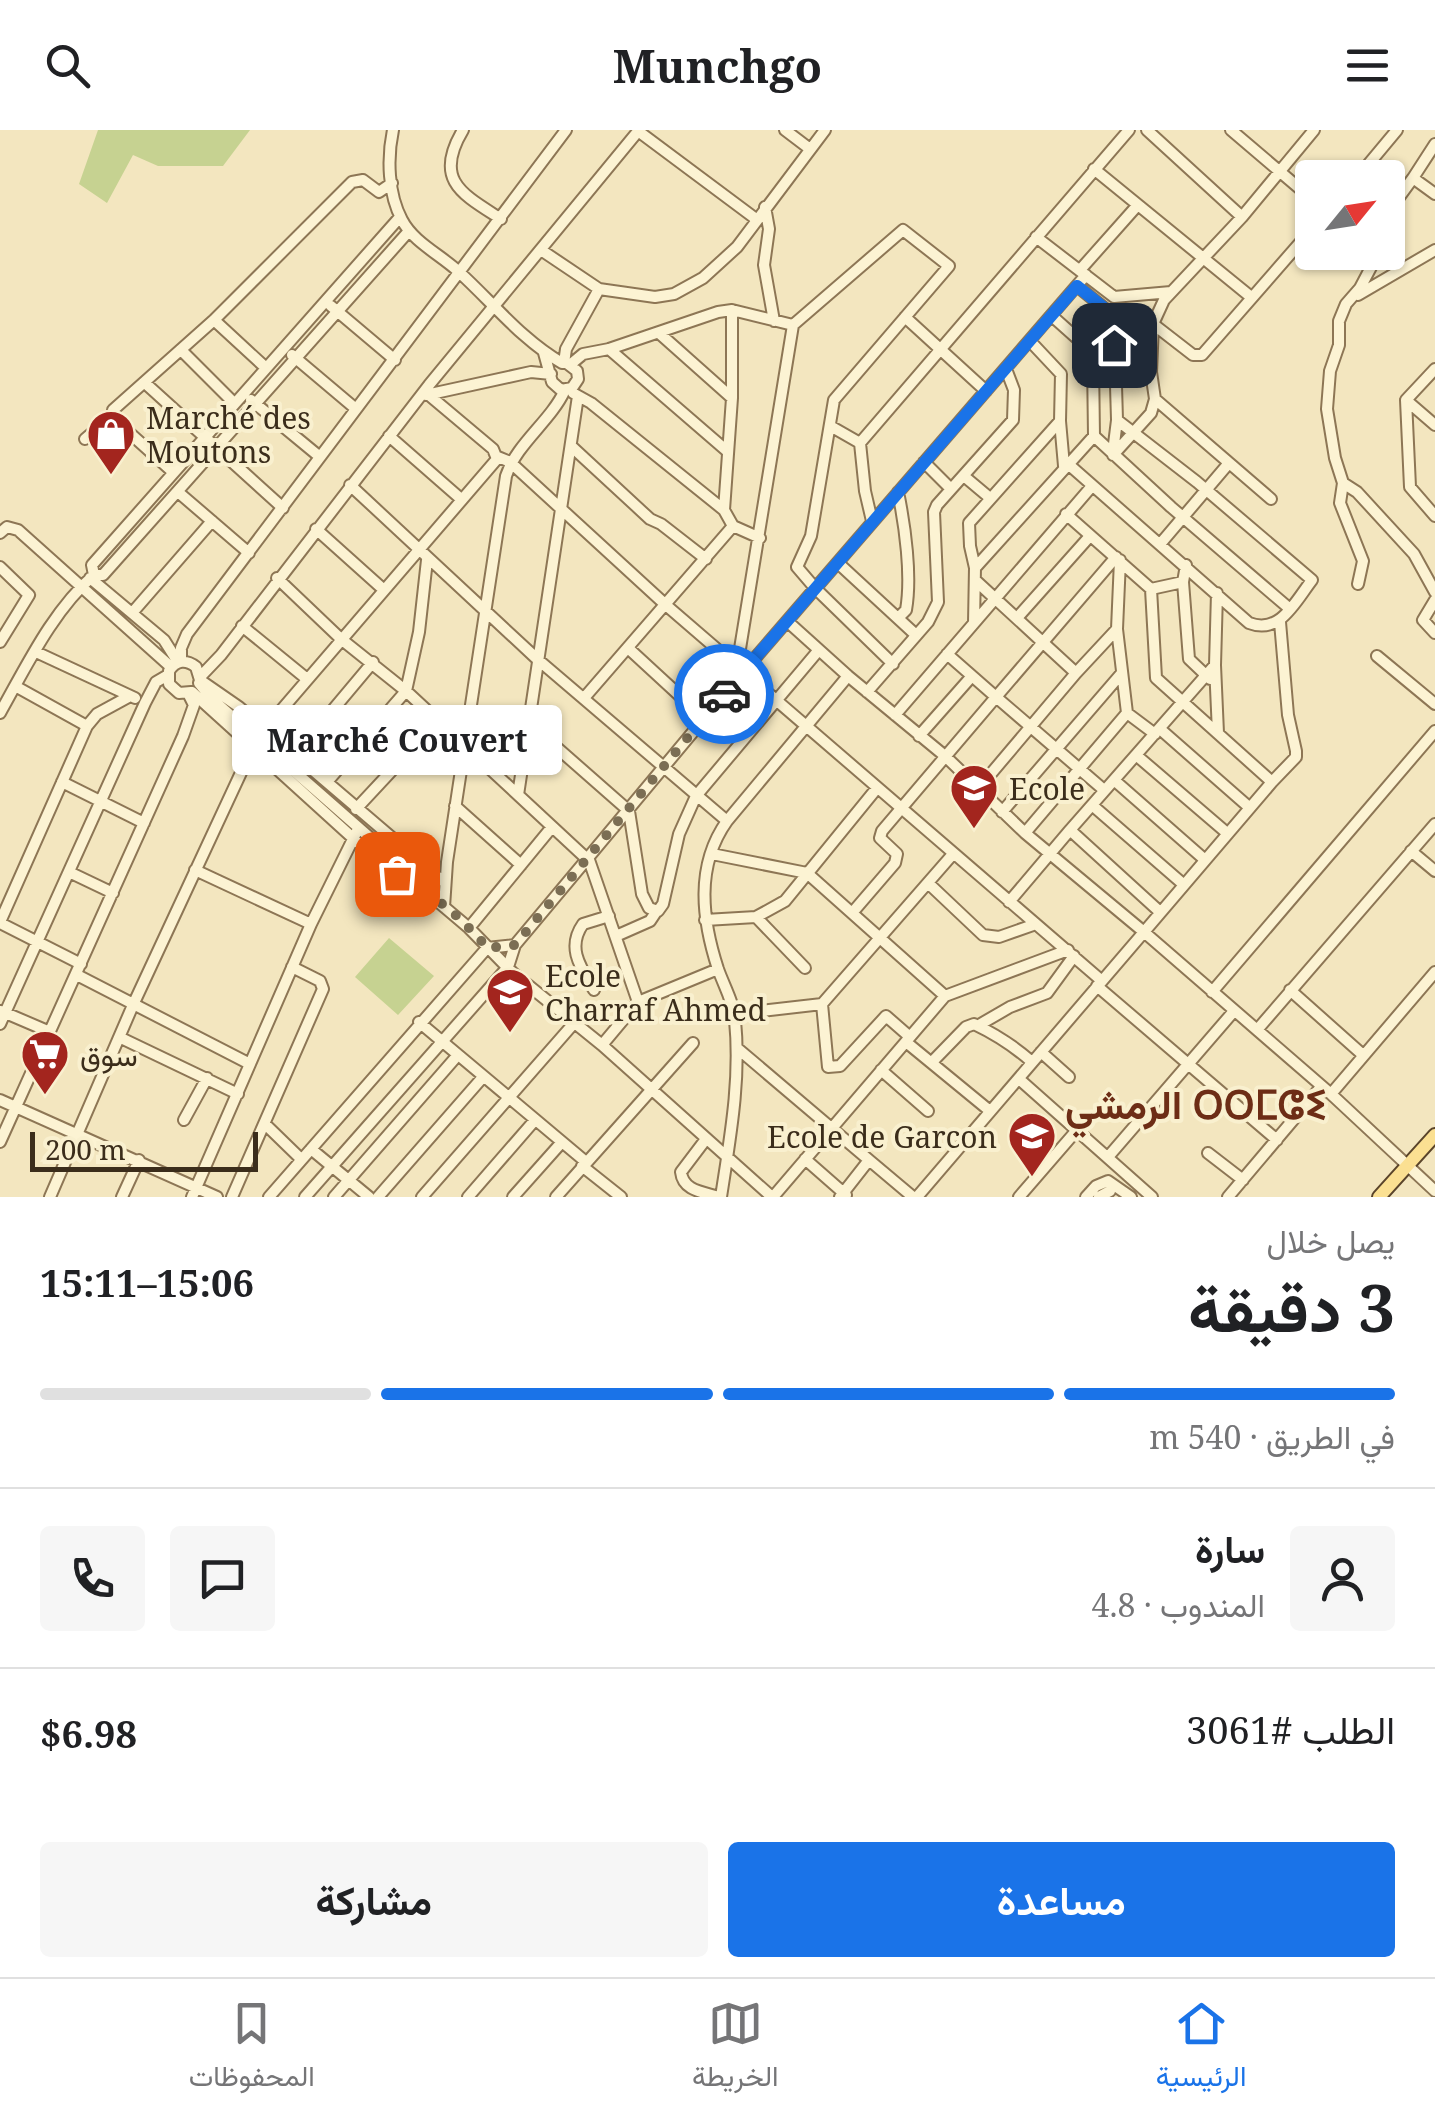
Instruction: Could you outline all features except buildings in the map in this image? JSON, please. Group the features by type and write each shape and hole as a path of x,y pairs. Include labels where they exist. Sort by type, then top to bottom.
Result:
{"main road":[{"path":"1380,1197 1435,1136"}],"street":[{"path":"393,130 388,161 400,217 408,231 544,353 577,371 592,403"},
{"path":"462,130 450,157 453,182 458,190 501,219"},
{"path":"50,1032 2,1016 145,703 173,666 187,634 566,130"},
{"path":"785,130 810,149"},
{"path":"541,250 598,288 655,297 683,290 721,263 824,130"},
{"path":"872,521 860,443 1129,130"},
{"path":"1146,130 1242,217"},
{"path":"1232,130 1295,185"},
{"path":"1113,455 1149,417 1155,399 1151,360 1154,324 1171,292 1242,217 1314,130"},
{"path":"1372,160 1397,130"},
{"path":"0,533 7,527 18,530 164,640 173,666 174,691 196,685 389,436 638,131 756,219"},
{"path":"1405,189 1435,144"},
{"path":"1094,170 1250,298"},
{"path":"1413,178 1435,194"},
{"path":"85,439 214,320 352,182 363,180 376,192 392,182"},
{"path":"765,207 769,229 764,265 774,320"},
{"path":"305,1197 508,967 515,945 630,811 740,670 1052,316 1136,207"},
{"path":"88,580 103,575 295,358 400,217"},
{"path":"740,670 793,325 903,230 948,266 834,400 811,536 797,567 893,664"},
{"path":"0,713 36,652 88,580 92,565 284,348 408,231"},
{"path":"1036,238 1114,296 1171,292"},
{"path":"1154,324 1199,356 1295,248"},
{"path":"1359,292 1435,250"},
{"path":"1358,584 1364,561 1340,503 1343,482 1334,458 1327,409 1339,345 1339,322 1370,270"},
{"path":"1077,286 1114,316"},
{"path":"566,364 566,349 598,288"},
{"path":"1113,455 1117,420 1114,296"},
{"path":"330,306 395,360"},
{"path":"724,510 732,398 732,310"},
{"path":"426,395 531,372 551,374 583,354 659,333 700,316 732,310 793,325"},
{"path":"1052,316 1080,341 1093,361 1094,436 1290,609"},
{"path":"905,317 986,391"},
{"path":"214,320 266,368"},
{"path":"659,333 732,398"},
{"path":"1030,341 1062,374 1060,421 1066,465 1254,626 1280,622"},
{"path":"284,348 356,409"},
{"path":"609,349 727,452"},
{"path":"181,350 234,403"},
{"path":"544,353 554,386 592,403 724,510 733,526 760,538"},
{"path":"867,692 916,635 938,602 936,505 1013,420 1014,390 1006,369"},
{"path":"1435,369 1406,400 1410,486 1435,516"},
{"path":"444,907 464,744 510,462 578,380"},
{"path":"145,384 283,508"},
{"path":"518,795 571,446 571,392"},
{"path":"244,393 320,457"},
{"path":"426,395 510,462 667,606 1071,953 1188,1064 1278,1140"},
{"path":"1155,399 1271,499"},
{"path":"1406,400 1435,425"},
{"path":"112,416 174,472"},
{"path":"737,1048 915,1197 1296,757 1288,715 1280,622 1312,580 1117,420"},
{"path":"974,623 970,523 1060,421"},
{"path":"832,426 860,443"},
{"path":"389,436 461,500"},
{"path":"975,574 1094,436"},
{"path":"571,446 650,519 662,524 706,560"},
{"path":"264,729 498,456"},
{"path":"924,462 952,489"},
{"path":"1160,543 1229,463"},
{"path":"965,477 990,498"},
{"path":"1343,482 1364,499 1414,554 1435,592"},
{"path":"350,485 536,658 727,821"},
{"path":"895,715 1092,486"},
{"path":"178,492 249,553"},
{"path":"898,492 904,519 908,594 906,610 898,617"},
{"path":"1066,514 1151,590 1156,678 1272,782"},
{"path":"132,613 212,522"},
{"path":"584,698 733,526"},
{"path":"316,529 384,590"},
{"path":"1016,618 1090,536"},
{"path":"327,782 406,691 419,632 428,560"},
{"path":"1024,833 1127,713 1117,629 1116,560"},
{"path":"852,913 895,863 897,854 880,838 900,806 1116,560"},
{"path":"838,562 916,635"},
{"path":"1186,564 1189,659 1216,684"},
{"path":"0,567 29,595 0,642"},
{"path":"975,574 994,597 1076,672"},
{"path":"277,578 588,858 638,1002"},
{"path":"0,1142 193,709 196,667 173,666 88,580"},
{"path":"1151,590 1184,582"},
{"path":"1218,593 1218,733"},
{"path":"1435,600 1423,620 1435,632"},
{"path":"787,621 945,756 1048,854 1326,1090 1435,1191"},
{"path":"242,626 306,679"},
{"path":"978,788 1117,629"},
{"path":"628,648 704,718"},
{"path":"616,936 650,920 664,904 679,834 696,796 818,650"},
{"path":"36,652 145,703"},
{"path":"947,654 1104,790"},
{"path":"1377,656 1435,704"},
{"path":"295,755 374,662"},
{"path":"1009,902 1215,664"},
{"path":"1002,812 1121,674"},
{"path":"706,1139 681,1172 682,1179 690,1188 720,1197 735,1105 737,1048 735,1014 705,920 703,897 716,838 848,676"},
{"path":"919,736 972,676"},
{"path":"196,685 264,729 446,883"},
{"path":"196,685 252,749 319,800"},
{"path":"196,685 356,834 424,885 508,967 772,1197 945,996 1071,953"},
{"path":"15,686 86,726"},
{"path":"130,696 97,714 86,726 0,922 133,1005 250,1064"},
{"path":"1127,713 1157,731 1250,808"},
{"path":"356,808 438,721"},
{"path":"530,724 630,811 642,894 648,908 656,912"},
{"path":"1212,992 1435,731"},
{"path":"50,1197 133,1005 252,749"},
{"path":"1136,755 1227,833"},
{"path":"1114,780 1204,860"},
{"path":"62,782 144,823"},
{"path":"705,920 756,917 785,901 877,788"},
{"path":"455,806 520,865"},
{"path":"1092,806 1183,884"},
{"path":"1257,1030 1435,824"},
{"path":"469,928 552,827"},
{"path":"1070,830 1160,912"},
{"path":"194,1192 311,924 356,834"},
{"path":"1411,851 1435,871"},
{"path":"712,854 806,873 945,996"},
{"path":"735,1014 822,1004 952,854"},
{"path":"195,870 311,924"},
{"path":"69,872 113,893"},
{"path":"928,883 982,935 999,937 1036,924"},
{"path":"594,990 574,954 576,936 583,924 608,916"},
{"path":"756,917 806,968"},
{"path":"268,1197 488,948 515,945"},
{"path":"932,1062 966,1027 979,1025 1010,1006 1047,994 1071,953"},
{"path":"232,1197 323,990 320,981 292,967"},
{"path":"602,1045 638,1002 718,969"},
{"path":"1228,1197 1278,1140 1363,1055 1435,972"},
{"path":"1290,990 1363,1055"},
{"path":"822,1004 828,1068 840,1066 886,1016 990,1111"},
{"path":"1108,1157 1234,1010"},
{"path":"419,1022 562,1142 614,1195"},
{"path":"422,1197 575,1022"},
{"path":"979,1025 1032,1062"},
{"path":"121,1038 238,1094"},
{"path":"556,1197 693,1042"},
{"path":"1041,1052 1069,1077"},
{"path":"334,1197 458,1056"},
{"path":"881,1070 928,1111"},
{"path":"378,1197 484,1076"},
{"path":"184,1120 207,1078"},
{"path":"1019,1079 1152,1197"},
{"path":"0,1100 139,1160 194,1192 218,1197"},
{"path":"468,1197 535,1120"},
{"path":"266,1126 301,1159"},
{"path":"1019,1197 1077,1130"},
{"path":"513,1197 562,1142"},
{"path":"311,1149 369,1197"},
{"path":"1208,1153 1242,1180"},
{"path":"805,1159 844,1196 869,1160"},
{"path":"122,1197 139,1160"},
{"path":"1086,1197 1102,1183 1110,1192 1132,1197"}],"green space":[{"path":"98,130 250,130 223,166 158,166 133,155 107,203 79,184"},
{"path":"389,938 434,976 398,1015 355,977"}],"way so far":[{"path":"397,874 419,892 430,895 488,948 515,945 724,694"}],"place":[{"name":"Marché des Moutons","path":"111,476"},
{"name":"Ecole","path":"974,830"},
{"name":"Marché Couvert","path":"397,874"},
{"name":"Ecole Charraf Ahmed","path":"510,1034"},
{"name":"سوق","path":"45,1096"},
{"name":"Ecole de Garcon","path":"1032,1178"}],"district":[{"name":"الرمشي ⵔⵔⵎⵛⵉ","path":"1196,1103"}],"route":[{"path":"724,694 1077,286 1114,316 1114,345"}]}
